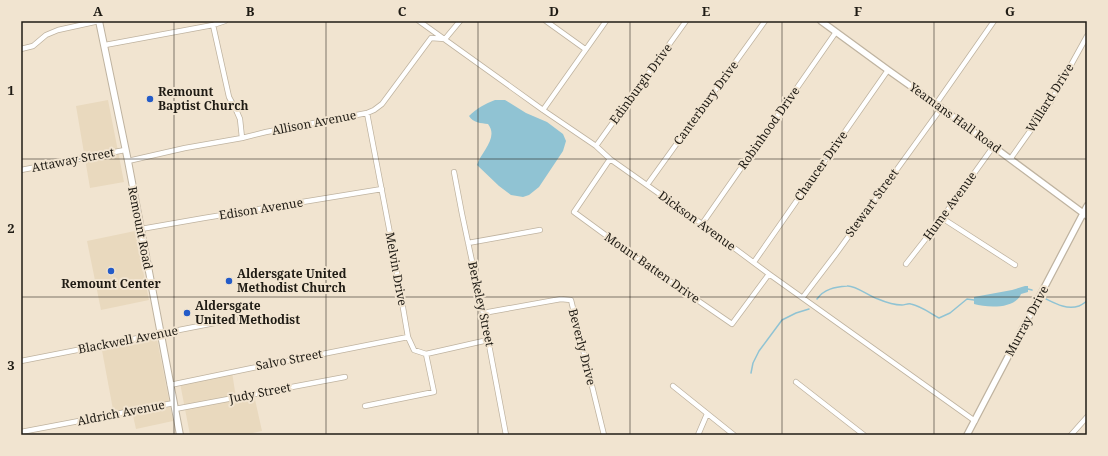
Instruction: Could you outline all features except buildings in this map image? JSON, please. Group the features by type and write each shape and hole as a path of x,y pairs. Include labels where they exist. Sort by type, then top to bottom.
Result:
{"main road":[{"name":"Remount Road","path":"99,21 128,161 180,435"}],"street":[{"path":"21,49 33,46 46,35 58,30 99,21"},
{"path":"105,45 213,25 225,21"},
{"name":"Dickson Avenue","path":"419,21 596,146 610,159 975,421"},
{"path":"445,40 460,21"},
{"path":"546,21 585,49"},
{"path":"543,110 606,21"},
{"name":"Edinburgh Drive","path":"596,146 686,21"},
{"name":"Canterbury Drive","path":"647,185 765,21"},
{"name":"Yeamans Hall Road","path":"822,21 1011,158 1085,215"},
{"path":"936,104 994,21"},
{"path":"213,25 229,97 240,120 242,138"},
{"name":"Robinhood Drive","path":"702,224 836,32"},
{"name":"Willard Drive","path":"1011,158 1050,103 1087,36"},
{"name":"Allison Avenue","path":"128,161 185,148 367,113 382,104 431,38 445,40"},
{"name":"Chaucer Drive","path":"754,262 888,70"},
{"name":"Stewart Street","path":"803,297 942,108"},
{"name":"Melvin Drive","path":"367,113 408,337 414,350 426,354"},
{"name":"Hume Avenue","path":"906,264 994,147"},
{"name":"Attaway Street","path":"21,170 125,150"},
{"name":"Mount Batten Drive","path":"610,159 574,212 652,269 732,324 769,274"},
{"name":"Berkeley Street","path":"454,172 506,435"},
{"name":"Edison Avenue","path":"140,229 382,190"},
{"name":"Murray Drive","path":"967,435 1085,215 1087,206"},
{"path":"942,218 1015,265"},
{"path":"468,243 540,230"},
{"name":"Beverly Drive","path":"483,313 561,299 571,300 604,435"},
{"name":"Blackwell Avenue","path":"21,360 235,319"},
{"name":"Salvo Street","path":"170,385 408,337"},
{"path":"365,406 434,392 426,354 488,340"},
{"name":"Judy Street","path":"174,406 345,377"},
{"path":"796,382 864,435"},
{"path":"673,386 734,435"},
{"name":"Aldrich Avenue","path":"21,432 174,406"},
{"path":"698,435 707,414"},
{"path":"1071,435 1087,417"}],"shaded area":[{"path":"108,100 124,182 90,188 76,106"},
{"path":"135,231 149,300 101,310 87,241"},
{"path":"156,334 173,421 136,429 132,411 114,415 101,345"},
{"path":"232,372 236,398 254,395 262,431 244,435 190,435 180,383"}],"water":[{"path":"495,100 505,100 526,113 547,122 563,134 566,141 563,151 539,187 529,195 523,197 511,195 477,165 490,140 491,129 488,124 475,121 469,116 481,106"},
{"path":"1028,286 1028,292 1021,294 1018,299 1007,305 993,307 974,304 974,297"}],"waterway":[{"path":"817,299 830,289 850,286 874,298 890,303 899,305 915,305 939,318 950,313 967,299 974,300"},
{"path":"1028,289 1032,290"},
{"path":"1046,299 1062,306 1070,307 1082,305 1087,301"},
{"path":"751,373 753,363 759,351 782,320 796,313 809,309"}],"place":[{"name":"Remount Baptist Church","path":"150,99"},
{"name":"Remount Center","path":"111,271"},
{"name":"Aldersgate United Methodist Church","path":"229,281"},
{"name":"Aldersgate United Methodist","path":"187,313"}]}
